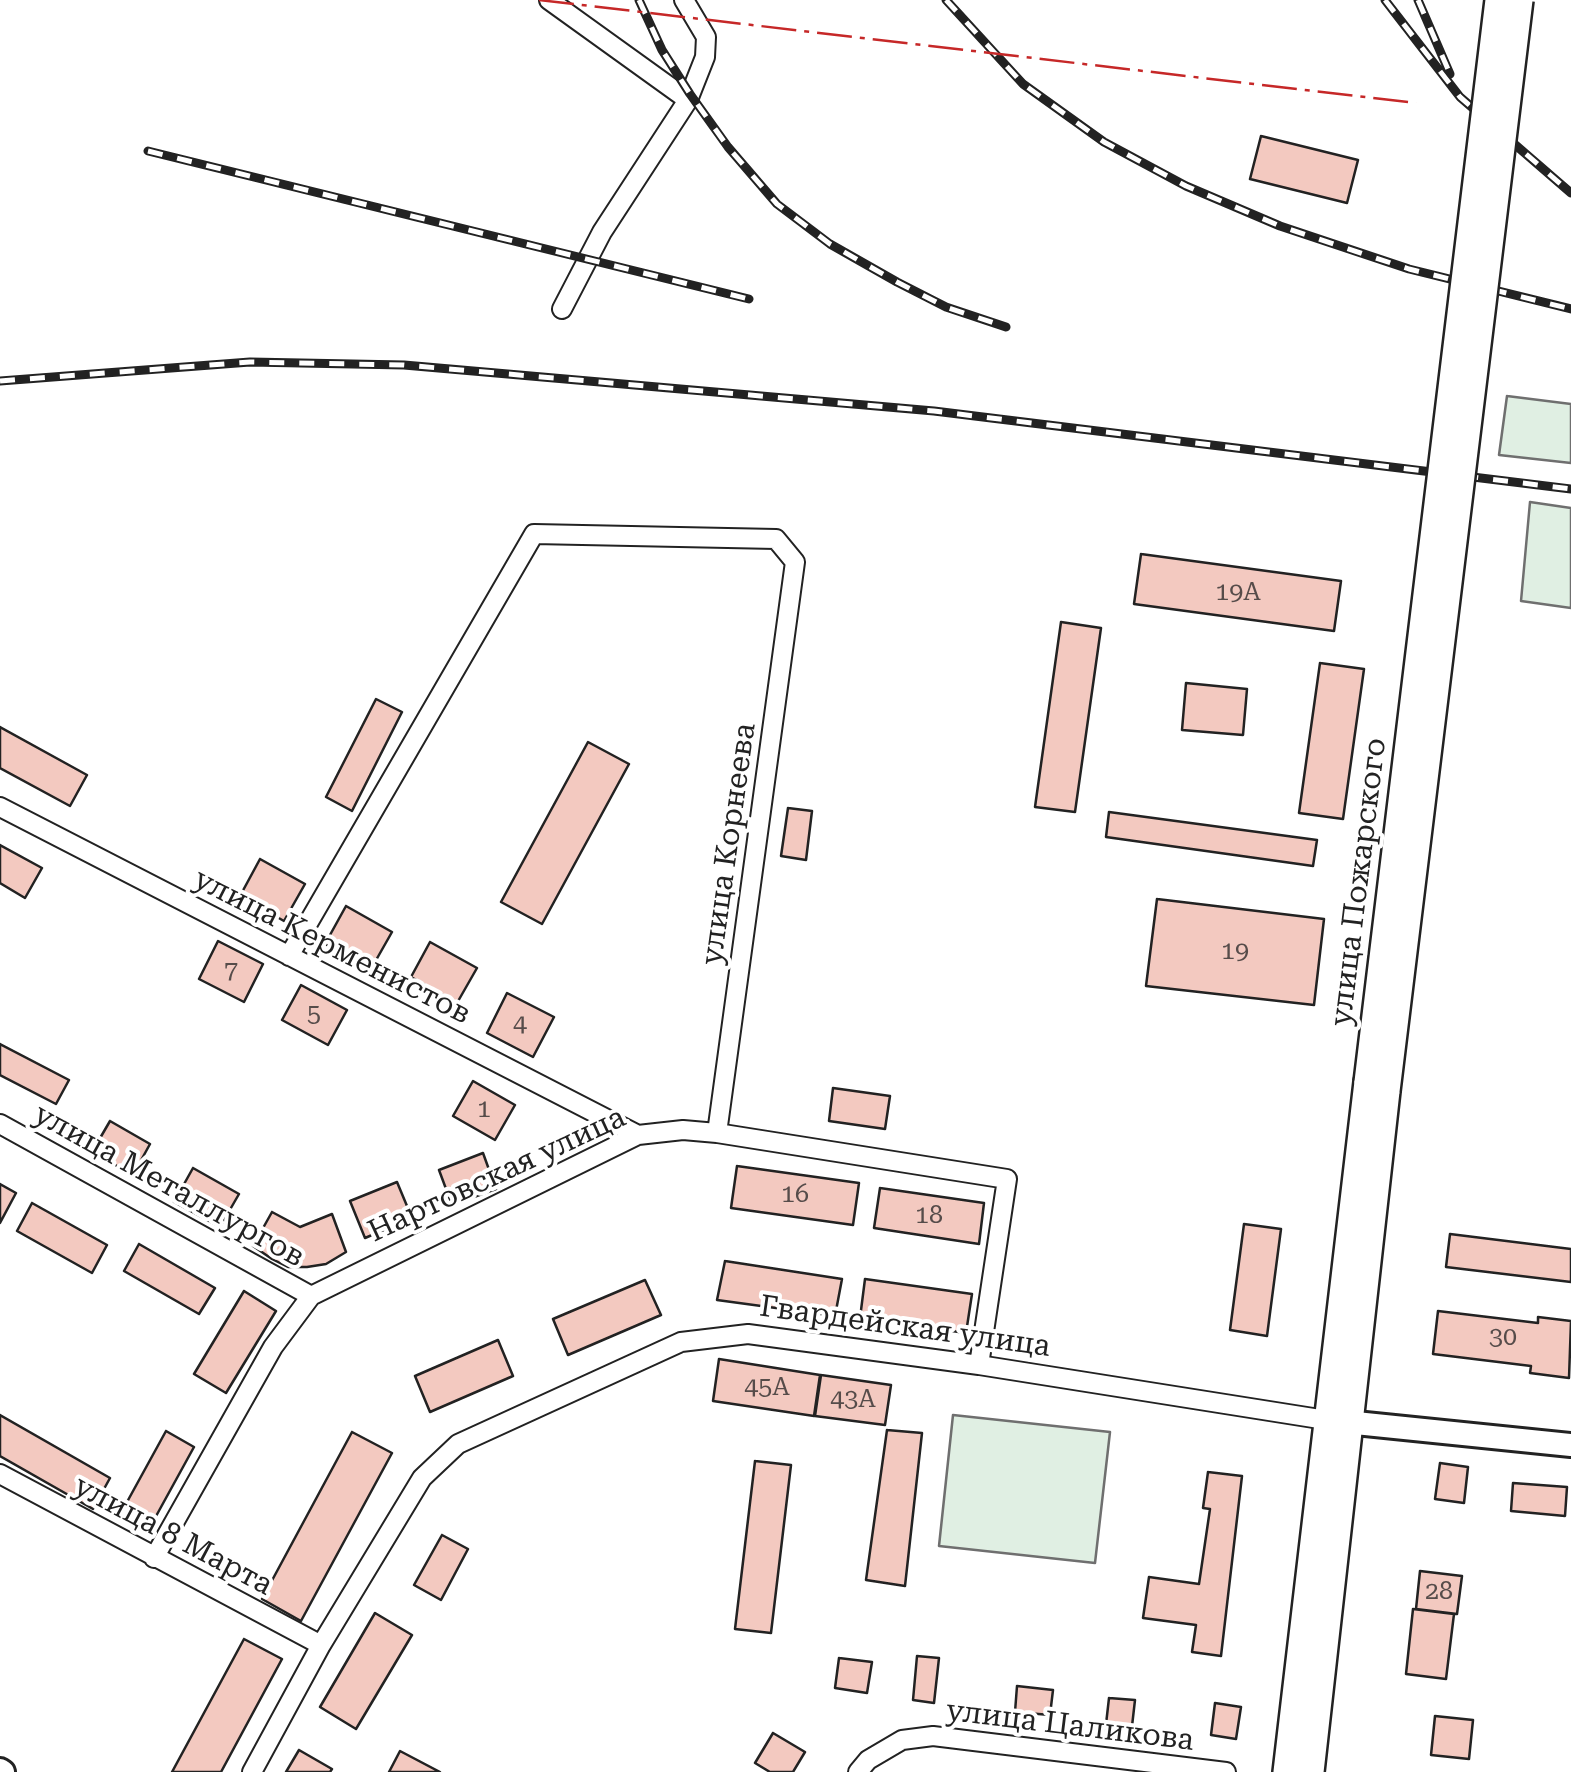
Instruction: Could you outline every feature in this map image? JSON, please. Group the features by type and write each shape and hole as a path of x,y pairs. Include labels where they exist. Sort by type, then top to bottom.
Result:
{"main road":[{"name":"улица Пожарского","path":"1311,1772 1339,1421 1498,0"},
{"name":"улица Пожарского","path":"1377,1086 1520,0"},
{"name":"улица Пожарского","path":"1286,1772 1339,1421"}],"street":[{"path":"549,0 688,100"},
{"path":"562,309 602,232 688,100 705,57 706,37 684,0"},
{"name":"улица Корнеева","path":"290,956 534,534 776,539 795,562 717,1132"},
{"name":"улица Керменистов","path":"0,808 638,1136"},
{"name":"улица Металлургов","path":"0,1124 311,1296"},
{"name":"Нартовская улица","path":"154,1558 273,1347 311,1296 638,1136 683,1130 717,1132 1007,1179 979,1366"},
{"name":"Гвардейская улица","path":"252,1772 321,1646 422,1478 458,1444 681,1342 748,1334 1339,1421 1571,1445"},
{"name":"улица 8 Марта","path":"0,1474 321,1646"},
{"name":"улица Цаликова","path":"858,1772 868,1760 902,1740 933,1736 1226,1772"}],"green space":[{"path":"1507,396 1571,404 1571,463 1499,455"},
{"path":"1530,502 1571,508 1571,608 1521,601"},
{"path":"953,1415 1110,1432 1095,1563 939,1546"}],"building":[{"path":"1261,136 1358,160 1347,203 1250,179"},
{"path":"1141,554 1341,581 1334,631 1134,604"},
{"path":"1061,622 1101,628 1075,812 1035,807"},
{"path":"1320,663 1364,669 1343,819 1299,813"},
{"path":"1186,683 1247,689 1243,735 1182,730"},
{"path":"376,699 402,712 352,811 326,797"},
{"path":"0,727 87,775 70,806 0,768"},
{"path":"588,742 629,764 542,924 501,902"},
{"path":"788,808 812,811 806,860 781,856"},
{"path":"1109,812 1317,840 1313,866 1106,837"},
{"path":"0,845 42,868 25,898 0,883"},
{"path":"260,859 305,884 284,921 240,896"},
{"path":"1157,899 1324,919 1314,1005 1146,986"},
{"path":"346,906 392,932 371,969 325,944"},
{"path":"218,941 263,964 244,1002 199,979"},
{"path":"430,942 477,968 457,1003 411,977"},
{"path":"301,985 347,1010 328,1045 282,1020"},
{"path":"507,993 554,1017 533,1057 487,1033"},
{"path":"0,1044 69,1080 56,1104 0,1075"},
{"path":"473,1081 515,1105 495,1140 453,1116"},
{"path":"833,1088 890,1096 885,1129 829,1121"},
{"path":"110,1121 150,1144 133,1175 92,1152"},
{"path":"483,1153 496,1189 452,1205 439,1170"},
{"path":"737,1166 859,1183 853,1225 731,1208"},
{"path":"193,1168 239,1194 220,1227 174,1202"},
{"path":"397,1182 412,1218 365,1238 350,1201"},
{"path":"0,1184 16,1193 0,1223"},
{"path":"880,1188 984,1203 979,1244 874,1228"},
{"path":"32,1203 107,1245 92,1273 17,1231"},
{"path":"272,1212 300,1227 332,1214 346,1252 326,1264 307,1267 288,1267 272,1259 253,1246"},
{"path":"1244,1224 1281,1229 1267,1336 1230,1330"},
{"path":"1450,1234 1571,1249 1571,1282 1446,1267"},
{"path":"139,1244 215,1288 199,1314 124,1271"},
{"path":"725,1261 842,1279 835,1316 717,1300"},
{"path":"865,1279 972,1294 966,1333 860,1318"},
{"path":"645,1280 661,1315 568,1355 553,1319"},
{"path":"244,1291 276,1311 226,1393 194,1374"},
{"path":"1438,1311 1538,1323 1538,1317 1571,1321 1569,1378 1530,1373 1531,1366 1433,1354"},
{"path":"498,1340 513,1376 430,1412 415,1376"},
{"path":"719,1359 820,1375 814,1416 713,1401"},
{"path":"821,1375 891,1385 885,1425 815,1416"},
{"path":"0,1415 110,1478 93,1509 0,1456"},
{"path":"887,1430 922,1433 905,1586 866,1580"},
{"path":"166,1431 194,1447 155,1518 127,1502"},
{"path":"352,1432 392,1453 301,1621 262,1599"},
{"path":"755,1461 791,1465 771,1633 735,1629"},
{"path":"1440,1463 1468,1467 1464,1503 1435,1499"},
{"path":"1208,1472 1242,1476 1221,1656 1192,1652 1196,1625 1143,1618 1149,1577 1199,1584 1210,1509 1203,1508"},
{"path":"1513,1483 1567,1487 1565,1516 1511,1511"},
{"path":"442,1535 468,1549 441,1600 414,1585"},
{"path":"1420,1571 1462,1576 1457,1614 1416,1609"},
{"path":"1413,1609 1454,1614 1446,1679 1406,1674"},
{"path":"375,1613 412,1635 356,1729 320,1707"},
{"path":"244,1639 282,1659 221,1772 172,1772"},
{"path":"917,1656 939,1658 934,1703 913,1700"},
{"path":"839,1658 872,1662 867,1693 835,1688"},
{"path":"1017,1686 1053,1690 1050,1715 1015,1712"},
{"path":"1109,1698 1135,1700 1131,1735 1105,1733"},
{"path":"1215,1703 1241,1707 1236,1739 1211,1735"},
{"path":"1435,1716 1473,1720 1469,1759 1431,1755"},
{"path":"773,1733 805,1752 793,1772 770,1772 755,1763"},
{"path":"299,1750 332,1769 286,1772"},
{"path":"400,1751 440,1772 389,1772"}],"railway":[{"path":"639,0 662,50 690,94 728,147 777,204 830,244 897,282 946,307 1006,327"},
{"path":"946,0 1023,84 1104,142 1186,186 1280,226 1409,269 1571,309"},
{"path":"1385,0 1460,97 1571,193"},
{"path":"1418,0 1450,74"},
{"path":"148,151 749,299"},
{"path":"0,381 250,362 404,365 934,411 1571,489"}],"power":[{"path":"539,0 1416,103"}]}
